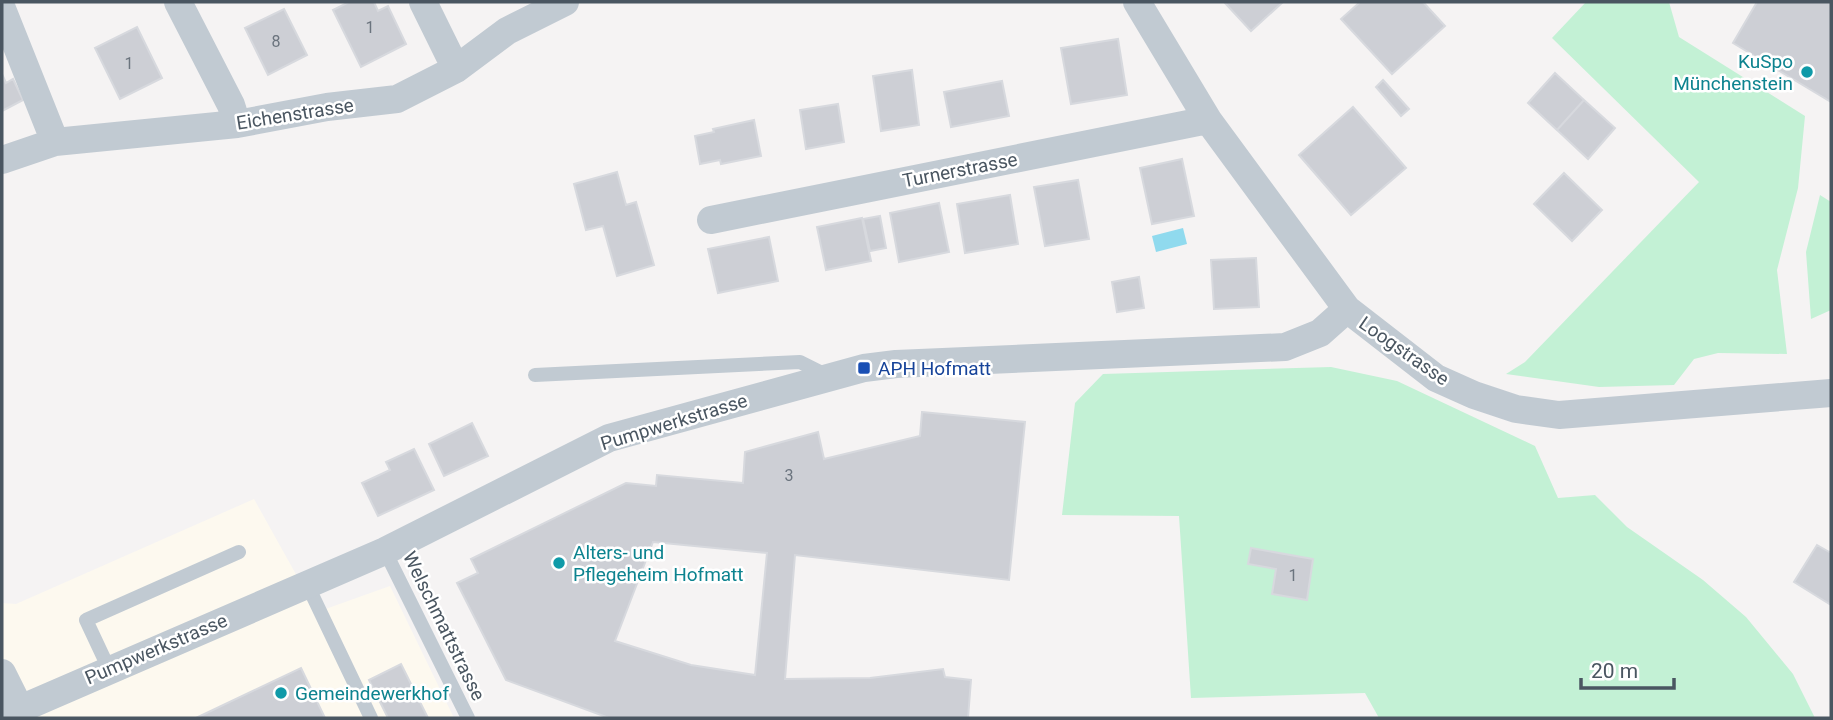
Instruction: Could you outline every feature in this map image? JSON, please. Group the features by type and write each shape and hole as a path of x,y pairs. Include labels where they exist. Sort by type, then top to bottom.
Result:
{"street":[{"path":"178,2 232,105 237,124"},
{"path":"423,2 456,69"},
{"name":"Eichenstrasse","path":"2,160 55,142 237,124 327,107 397,99 456,69 507,31 565,2"},
{"name":"Loogstrasse","path":"1137,2 1208,120 1347,309 1436,378 1474,395 1516,409 1559,415 1831,393"},
{"path":"2,9 55,142"},
{"name":"Turnerstrasse","path":"711,220 1208,120"},
{"name":"Pumpwerkstrasse","path":"7,715 385,551 609,438 864,368 896,364 1285,347 1320,333 1347,309"},
{"path":"2,673 7,715"}],"lane":[{"path":"536,375 800,362 832,378"},
{"name":"Welschmattstrasse","path":"385,551 468,718"},
{"path":"109,669 86,620 239,552"},
{"path":"307,584 371,718"}],"shaded area":[{"path":"254,499 317,612 390,586 454,718 2,718 2,603 16,604"}],"green space":[{"path":"1586,2 1669,2 1679,37 1805,116 1798,188 1777,270 1787,354 1718,353 1694,359 1674,385 1599,387 1506,374 1525,362 1699,182 1552,38"},
{"path":"1820,195 1831,202 1831,310 1811,319 1806,252"},
{"path":"1331,367 1397,381 1535,446 1558,498 1595,495 1627,527 1703,580 1746,617 1793,674 1815,718 1379,718 1365,693 1191,698 1179,516 1062,515 1075,403 1103,374"}],"water":[{"path":"1183,228 1187,244 1156,252 1152,236"}],"building":[{"path":"349,2 374,2 378,11 388,6 406,44 361,67 333,10"},
{"path":"1224,2 1283,2 1251,31"},
{"path":"1360,2 1423,2 1445,26 1392,74 1341,19"},
{"name":"KuSpo Münchenstein","path":"1757,2 1831,2 1831,102 1733,43"},
{"path":"284,9 307,55 268,75 245,28"},
{"path":"137,27 162,78 120,99 95,48"},
{"path":"1118,39 1127,95 1071,104 1061,48"},
{"path":"912,70 919,125 881,131 873,76"},
{"path":"1555,73 1584,100 1557,130 1528,103"},
{"path":"2,74 6,83 13,79 23,100 2,111"},
{"path":"1383,80 1409,109 1401,116 1376,87"},
{"path":"1002,81 1009,116 951,127 944,92"},
{"path":"1584,100 1615,128 1588,159 1557,130"},
{"path":"838,104 844,142 806,149 800,110"},
{"path":"1353,107 1406,168 1351,215 1299,155"},
{"path":"754,120 761,156 721,164 720,160 700,164 695,136"},
{"path":"1182,159 1194,216 1152,224 1140,168"},
{"path":"617,172 626,205 636,202 654,265 617,276 603,226 586,230 574,184"},
{"path":"1564,173 1602,210 1572,241 1534,204"},
{"path":"1078,180 1089,239 1045,246 1034,187"},
{"path":"1010,195 1018,244 965,253 957,204"},
{"path":"939,203 949,252 899,262 890,213"},
{"path":"880,216 886,248 870,251 863,219"},
{"path":"862,218 871,261 826,270 817,227"},
{"path":"769,237 778,281 718,293 708,249"},
{"path":"1256,258 1259,307 1214,309 1211,260"},
{"path":"1139,277 1144,308 1117,312 1112,282"},
{"name":"Alters- und Pflegeheim Hofmatt","path":"922,412 1025,422 1009,580 795,555 785,679 870,678 943,669 945,677 971,680 968,718 609,718 506,680 457,583 478,573 471,559 626,483 656,486 657,475 743,483 745,452 818,432 824,459 920,436","holes":["653,542 767,553 755,675 691,665 615,641"]},
{"path":"472,423 488,456 444,476 429,444"},
{"path":"414,449 434,490 378,516 362,483 390,470 386,462"},
{"path":"1817,545 1831,553 1831,605 1794,582"},
{"path":"1251,548 1313,559 1307,600 1272,594 1276,569 1248,564"},
{"path":"401,664 428,718 388,718 369,680"},
{"name":"Gemeindewerkhof","path":"301,668 325,718 196,718"}],"place":[{"name":"KuSpo Münchenstein","path":"1807,72"},
{"name":"APH Hofmatt","path":"864,368"},
{"name":"Alters- und Pflegeheim Hofmatt","path":"559,563"},
{"name":"Gemeindewerkhof","path":"281,693"}]}
